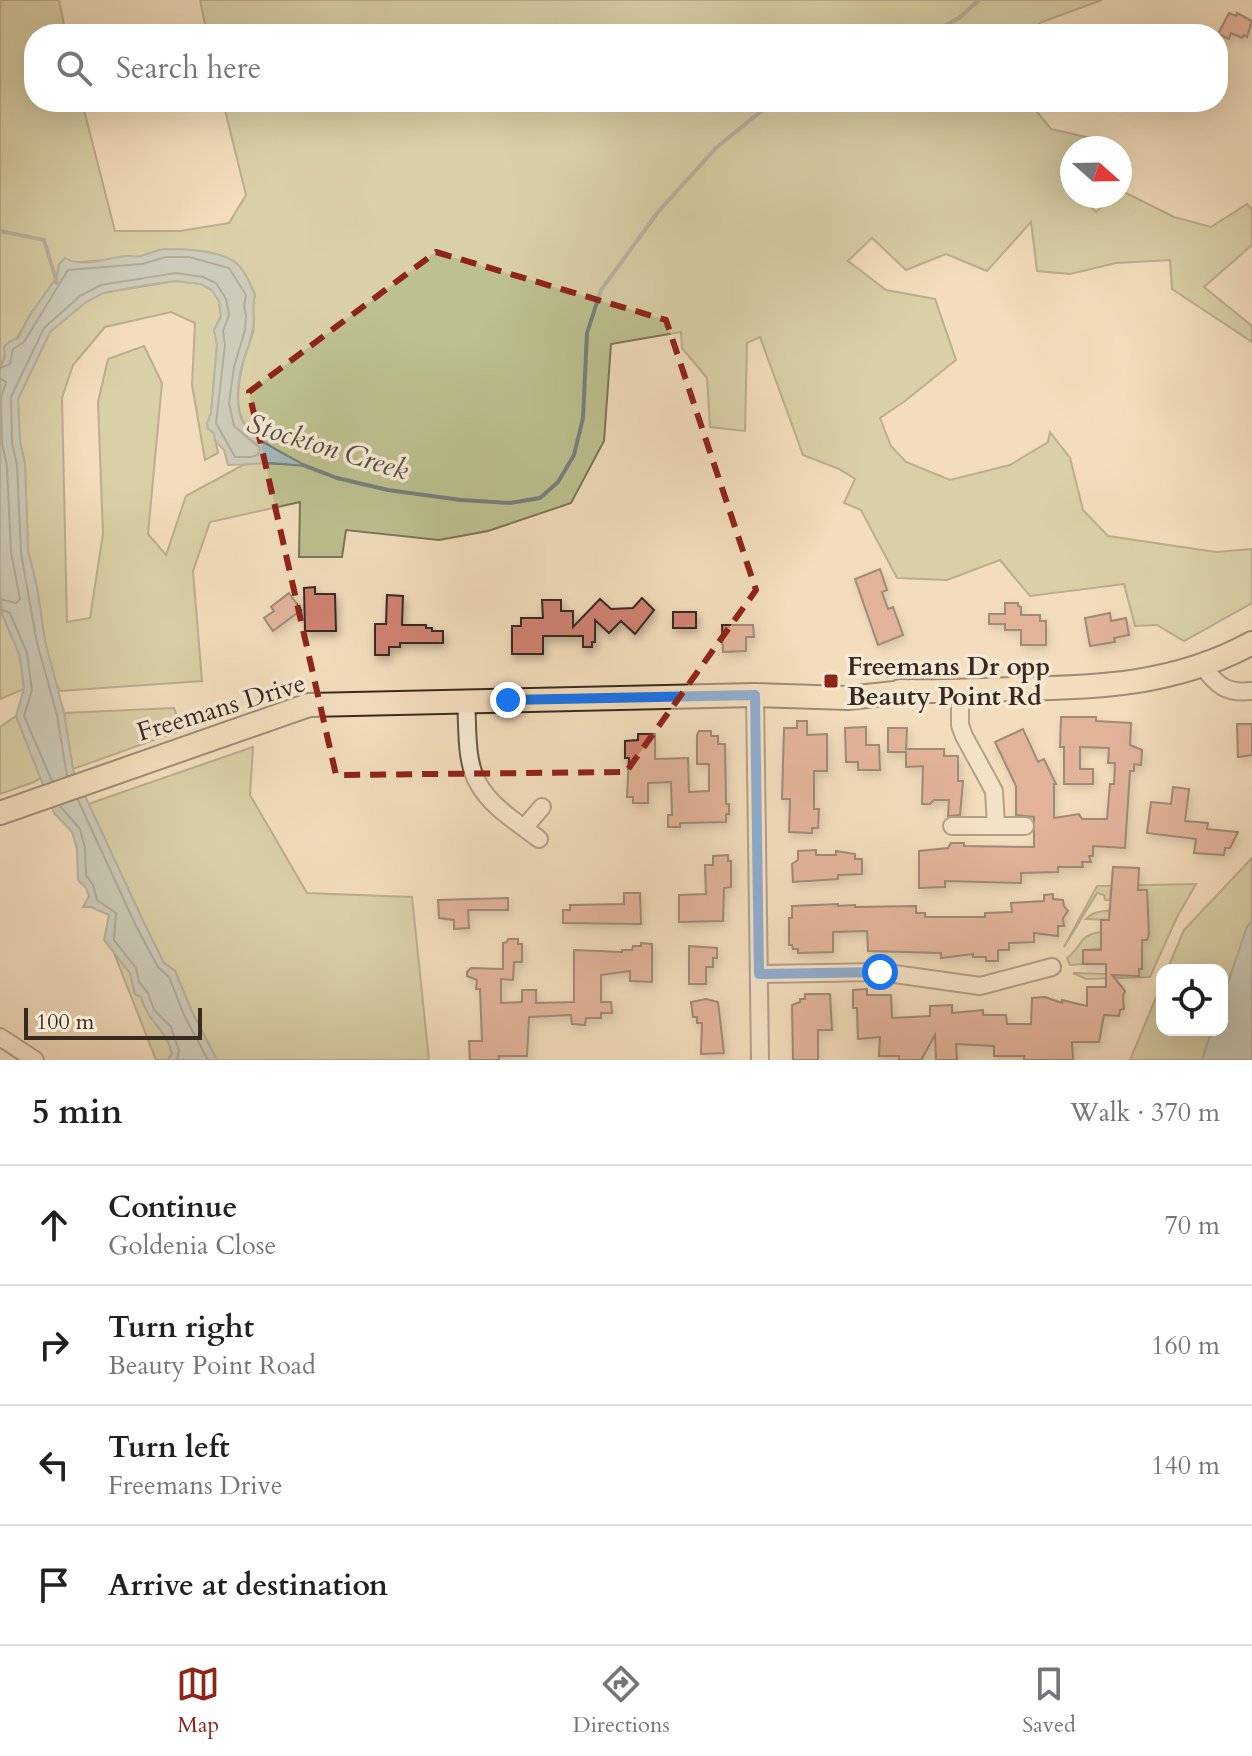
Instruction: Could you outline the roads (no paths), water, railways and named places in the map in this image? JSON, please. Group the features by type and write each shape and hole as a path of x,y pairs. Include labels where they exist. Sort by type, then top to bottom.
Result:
{"main road":[{"name":"Freemans Drive","path":"0,813 309,705 755,695 849,698 913,691 1096,688 1165,678 1202,666 1252,643"}],"street":[{"path":"1202,666 1220,688 1252,691"},
{"path":"960,690 960,725 994,791 996,826"},
{"path":"755,695 760,1060"},
{"path":"466,701 470,762 477,783 497,806 539,839"},
{"path":"524,828 542,807"},
{"path":"952,826 1025,826"},
{"path":"759,974 880,972 980,986 1052,967"},
{"path":"0,1037 35,1060"}],"water":[{"name":"Stockton Creek","path":"165,249 220,255 235,262 244,273 255,295 253,327 238,391 242,421 260,440 306,466 271,463 228,465 224,450 215,441 214,433 207,424 211,413 217,345 214,330 221,316 219,301 212,290 201,284 176,281 103,293 86,302 50,332 18,399 20,442 25,464 28,551 45,641 64,713 73,770 144,923 164,963 175,971 217,1060 168,1060 172,1053 169,1044 148,1014 141,997 135,994 130,973 104,940 109,915 83,907 89,896 78,880 77,849 72,832 54,813 16,716 24,689 22,672 19,654 2,614 0,588 0,368 5,357 4,347 18,338 57,277 59,264 65,258 88,262 140,256"},
{"path":"1252,921 1252,1060 1202,1060 1210,1036 1228,1036 1228,983 1247,927"}],"waterway":[{"name":"Stockton Creek","path":"948,24 979,0"},
{"name":"Stockton Creek","path":"303,465 337,478 388,490 510,503 540,498 558,482 574,455 583,418 587,333 601,290 658,212 716,148 760,112"},
{"path":"0,231 44,240 57,283"}],"place":[{"name":"Freemans Dr opp Beauty Point Rd","path":"831,681"}]}
